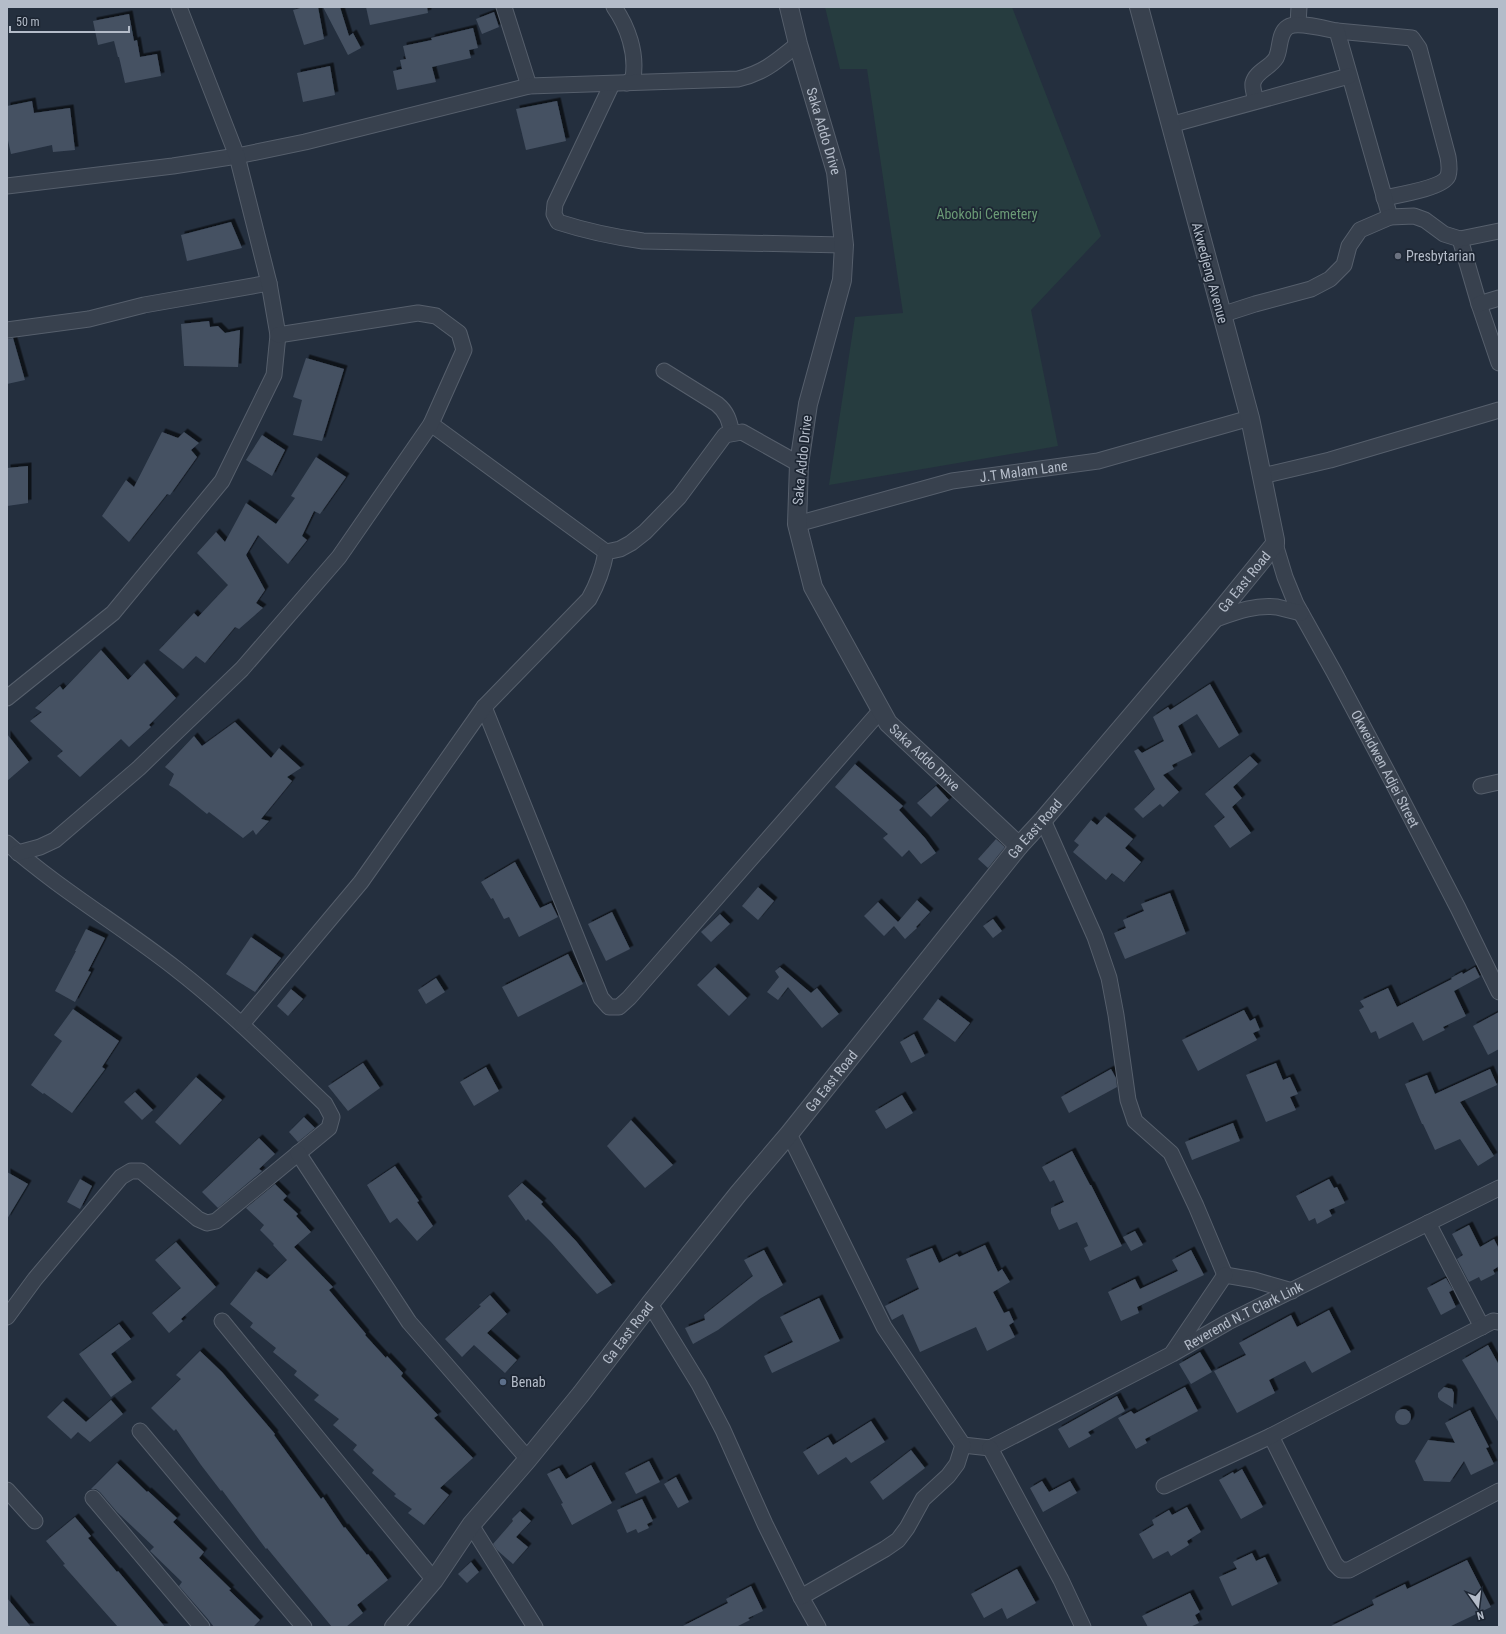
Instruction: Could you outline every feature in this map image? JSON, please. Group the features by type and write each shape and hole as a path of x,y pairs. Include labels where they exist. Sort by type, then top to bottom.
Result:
{"street":[{"path":"7,698 113,613 222,481 274,375 278,336 269,284 237,156 179,7"},
{"path":"504,7 529,86"},
{"path":"614,7 626,28 635,67 633,78 620,83 555,204 554,214 558,222 611,236 643,241 844,245"},
{"name":"Saka Addo Drive","path":"789,7 798,44 836,172 844,245 842,280 808,404 799,464 796,524 813,586 888,723 1019,846"},
{"name":"Akwedjeng Avenue","path":"1139,7 1250,418 1275,542"},
{"path":"1298,7 1298,24"},
{"path":"1256,102 1253,84 1258,74 1275,59 1283,32 1288,26 1298,24 1337,31 1412,38 1419,48 1448,157 1449,169 1447,177 1443,182 1435,186 1384,198"},
{"path":"1337,31 1390,217"},
{"path":"7,186 173,166 237,156 305,142 529,86 738,79 767,69 798,44"},
{"path":"1170,125 1349,76"},
{"path":"1221,315 1311,289 1330,279 1344,265 1349,246 1360,230 1390,217 1414,216 1425,220 1444,234 1460,239 1499,231"},
{"path":"1460,239 1479,304 1499,363"},
{"path":"7,330 89,319 144,305 269,284"},
{"path":"1479,304 1499,298"},
{"path":"13,848 40,847 54,840 139,768 242,669 339,558 431,424 464,350 459,333 436,316 418,312 278,336"},
{"path":"664,371 717,404 724,410 728,417 732,433"},
{"path":"1262,476 1330,460 1499,410"},
{"name":"J.T Malam Lane","path":"796,524 952,481 1098,461 1250,418"},
{"path":"431,424 606,552 620,549 631,543 645,532 679,497 725,435 742,432 799,464"},
{"name":"Okweidwen Adjei Street","path":"1275,542 1285,577 1301,613 1390,777 1458,908 1499,992"},
{"name":"Ga East Road","path":"394,1627 434,1580 471,1525 528,1459 581,1394 650,1304 738,1194 789,1134 1019,846 1044,820 1213,620 1275,542"},
{"path":"242,1024 361,882 484,707 589,598 598,584 606,552"},
{"path":"1213,620 1232,613 1253,608 1276,607 1301,613"},
{"path":"484,707 601,998 609,1007 619,1007 629,998 881,710"},
{"path":"1481,786 1499,782"},
{"path":"1044,820 1095,937 1109,978 1116,1015 1128,1100 1135,1121 1171,1153 1196,1206 1225,1275"},
{"path":"7,1317 35,1280 121,1177 130,1171 141,1171 198,1218 207,1223 216,1221 329,1128 332,1117 325,1104 242,1024 175,968 13,848"},
{"path":"789,1134 884,1327 963,1446"},
{"path":"298,1153 409,1322 528,1459"},
{"name":"Reverend N.T Clark Link","path":"990,1448 1172,1354 1228,1322 1499,1188"},
{"path":"1428,1223 1482,1327"},
{"path":"1225,1275 1254,1280 1292,1291"},
{"path":"1172,1354 1225,1275"},
{"path":"650,1304 699,1384 713,1410 765,1524 818,1627"},
{"path":"222,1321 434,1580"},
{"path":"1164,1486 1271,1436 1493,1321 1499,1322"},
{"path":"140,1430 304,1627"},
{"path":"1271,1436 1335,1564 1340,1570 1349,1570 1499,1491"},
{"path":"963,1446 990,1448 1061,1580 1083,1627"},
{"path":"802,1597 898,1540 907,1528 923,1499 948,1476 957,1464 963,1446"},
{"path":"7,1490 35,1521"},
{"path":"93,1498 202,1627"},
{"path":"471,1525 535,1627"}],"green space":[{"name":"Abokobi Cemetery","path":"825,7 1012,7 1101,236 1031,310 1058,446 829,485 855,317 903,313 867,69 840,69"}],"building":[{"path":"304,7 318,7 324,39 304,45 293,10"},
{"path":"323,7 340,7 349,36 353,33 361,48 348,55"},
{"path":"366,7 427,7 428,13 370,25"},
{"path":"494,12 499,27 482,34 476,19"},
{"path":"129,14 134,41 137,40 140,57 157,54 161,76 125,83 114,41 98,45 93,21"},
{"path":"473,28 478,48 469,50 471,58 432,67 436,82 397,90 393,71 402,69 400,60 406,59 403,46 432,40 431,38"},
{"path":"330,66 335,95 303,102 297,73"},
{"path":"32,101 34,113 70,108 75,150 53,152 52,145 11,154 7,136 7,106"},
{"path":"557,101 566,141 526,150 516,109"},
{"path":"231,222 242,248 187,261 181,235"},
{"path":"209,321 210,327 218,326 225,333 240,330 238,367 184,366 181,324"},
{"path":"13,338 25,380 7,384 7,339"},
{"path":"306,358 344,369 322,441 293,435 302,400 293,397"},
{"path":"162,432 178,438 184,432 199,443 191,450 197,457 170,495 167,494 129,542 102,516 126,480 134,487"},
{"path":"262,435 285,450 272,476 246,460"},
{"path":"316,457 346,477 320,514 314,511 302,536 307,540 288,564 258,535 246,555 265,590 256,603 263,608 239,629 235,627 205,663 196,656 183,669 159,650 194,613 198,617 228,585 197,553 216,532 225,542 246,503 276,524 295,498 291,496"},
{"path":"28,466 28,503 7,506 7,468"},
{"path":"101,650 128,680 144,663 176,698 149,725 151,727 129,747 121,739 80,777 57,756 63,751 30,721 42,712 35,708 60,686 63,690"},
{"path":"1210,684 1239,735 1219,748 1197,714 1178,726 1192,755 1172,765 1174,769 1163,775 1179,792 1163,807 1160,804 1143,818 1134,809 1155,789 1134,751 1138,749 1142,753 1164,741 1153,717 1168,707 1170,710"},
{"path":"235,722 271,758 279,748 301,768 287,777 292,781 261,819 269,821 256,835 253,830 243,838 209,812 207,814 169,785 174,774 165,767 194,736 202,746"},
{"path":"7,734 29,762 7,781"},
{"path":"1250,756 1258,764 1233,787 1242,798 1232,807 1251,833 1230,848 1214,826 1225,817 1205,794"},
{"path":"855,764 903,806 899,810 925,838 936,853 921,864 909,850 902,857 883,838 888,834 835,787"},
{"path":"936,786 949,800 931,817 917,803"},
{"path":"1105,816 1133,839 1125,848 1141,862 1124,882 1112,873 1106,880 1073,852 1079,845 1074,841 1091,820 1097,825"},
{"path":"996,839 1005,847 988,868 978,859"},
{"path":"515,862 540,908 551,903 558,917 519,937 509,917 504,919 493,898 491,899 481,882"},
{"path":"758,887 774,901 758,920 742,906"},
{"path":"1170,893 1186,934 1125,959 1114,933 1126,928 1123,920 1144,911 1141,904"},
{"path":"917,900 930,912 916,927 917,928 905,939 894,926 884,936 864,916 878,902 898,922"},
{"path":"612,912 630,949 606,961 588,924"},
{"path":"720,914 730,924 711,942 701,932"},
{"path":"993,919 1002,931 993,938 983,926"},
{"path":"86,929 105,938 88,971 91,972 75,1002 55,991"},
{"path":"251,937 281,958 255,992 226,974"},
{"path":"568,954 583,984 518,1017 502,987"},
{"path":"715,967 747,998 729,1016 697,985"},
{"path":"780,967 811,993 817,988 839,1014 822,1028 788,987 778,1000 767,992 779,977 775,971"},
{"path":"1475,967 1480,977 1454,991 1466,1016 1443,1027 1445,1030 1423,1041 1413,1022 1379,1039 1376,1031 1371,1033 1359,1010 1364,1007 1360,1001 1388,988 1397,1007 1452,979 1451,978 1462,972 1463,974"},
{"path":"436,978 445,992 426,1004 418,990"},
{"path":"291,989 303,999 288,1016 277,1006"},
{"path":"938,999 970,1023 955,1042 923,1019"},
{"path":"73,1009 119,1041 102,1067 105,1069 72,1113 31,1085 62,1041 54,1035"},
{"path":"1244,1010 1250,1021 1255,1018 1260,1030 1253,1033 1257,1040 1198,1071 1182,1040"},
{"path":"1499,1012 1499,1049 1488,1055 1473,1026"},
{"path":"914,1034 925,1056 911,1063 900,1042"},
{"path":"363,1063 380,1088 348,1111 328,1086"},
{"path":"1276,1063 1283,1080 1290,1077 1298,1094 1290,1097 1296,1110 1266,1122 1246,1075"},
{"path":"486,1067 499,1091 474,1106 460,1082"},
{"path":"1111,1069 1116,1078 1117,1087 1069,1113 1061,1097"},
{"path":"1490,1069 1497,1085 1460,1102 1494,1156 1478,1166 1460,1139 1435,1150 1405,1084 1427,1075 1435,1094"},
{"path":"196,1077 222,1100 180,1145 155,1122"},
{"path":"135,1092 153,1110 142,1120 124,1102"},
{"path":"902,1095 913,1113 886,1129 875,1111"},
{"path":"304,1117 315,1128 298,1142 289,1132"},
{"path":"631,1120 673,1165 645,1188 607,1146"},
{"path":"1233,1123 1240,1141 1192,1160 1185,1142"},
{"path":"259,1138 275,1154 259,1169 262,1171 218,1208 202,1192"},
{"path":"1072,1151 1122,1246 1090,1261 1084,1248 1088,1246 1077,1222 1059,1230 1051,1213 1051,1208 1064,1202 1054,1180 1050,1182 1042,1167"},
{"path":"395,1166 419,1201 417,1202 433,1226 417,1241 397,1218 390,1223 367,1185"},
{"path":"7,1172 28,1184 7,1219"},
{"path":"80,1179 92,1186 80,1209 67,1202"},
{"path":"1329,1179 1334,1188 1337,1187 1345,1203 1329,1210 1332,1216 1317,1224 1315,1218 1309,1221 1296,1196"},
{"path":"522,1183 543,1202 541,1204 576,1241 612,1285 597,1294 551,1242 528,1219 526,1221 508,1196"},
{"path":"275,1184 287,1196 283,1200 298,1214 296,1216 311,1232 294,1247 333,1287 329,1290 366,1334 365,1335 386,1358 387,1356 403,1373 401,1376 438,1415 434,1418 473,1458 440,1488 449,1495 424,1525 408,1513 412,1509 394,1496 396,1494 372,1473 374,1470 353,1450 357,1445 333,1425 339,1419 314,1400 319,1395 294,1375 297,1371 273,1352 276,1348 250,1327 253,1323 230,1304 256,1271 267,1279 287,1260 260,1230 264,1225 246,1208"},
{"path":"1469,1225 1480,1247 1494,1239 1499,1249 1499,1266 1493,1270 1495,1274 1481,1281 1479,1277 1469,1282 1457,1259 1463,1255 1452,1234"},
{"path":"1135,1231 1143,1245 1131,1251 1123,1237"},
{"path":"176,1242 216,1287 181,1319 183,1321 169,1333 152,1313 181,1288 155,1260"},
{"path":"985,1245 998,1272 1002,1269 1010,1282 993,1292 1004,1313 1009,1311 1014,1322 1009,1325 1015,1337 987,1351 976,1327 920,1352 903,1314 892,1320 885,1306 919,1289 906,1259 932,1248 939,1263 957,1254 959,1257"},
{"path":"764,1250 783,1285 761,1298 718,1330 693,1344 685,1328 705,1320 704,1315 753,1276 744,1260"},
{"path":"1191,1250 1204,1275 1137,1307 1139,1313 1121,1321 1108,1292 1135,1279 1140,1289 1178,1271 1172,1260"},
{"path":"1446,1278 1453,1290 1449,1292 1456,1307 1441,1315 1427,1288"},
{"path":"490,1295 507,1314 487,1333 517,1360 505,1373 474,1345 462,1357 445,1339 481,1306 479,1305"},
{"path":"819,1298 840,1341 772,1373 764,1356 793,1342 780,1317"},
{"path":"1329,1310 1351,1352 1312,1373 1305,1361 1269,1380 1275,1393 1237,1413 1214,1371 1246,1355 1239,1343 1291,1315 1297,1327"},
{"path":"119,1324 131,1339 111,1354 132,1382 111,1397 79,1354"},
{"path":"1488,1345 1499,1365 1499,1423 1462,1360"},
{"path":"200,1351 222,1372 275,1434 274,1435 321,1499 323,1497 344,1528 345,1527 367,1555 368,1554 388,1580 357,1605 363,1613 346,1627 332,1627 267,1548 266,1549 222,1490 221,1491 201,1465 176,1429 174,1431 151,1408 181,1379 176,1375"},
{"path":"1200,1352 1212,1372 1191,1384 1179,1364"},
{"path":"1185,1387 1198,1411 1145,1439 1147,1443 1136,1449 1118,1418 1131,1411 1134,1414"},
{"path":"1444,1387 1452,1389 1454,1393 1453,1408 1440,1400 1438,1397 1438,1393"},
{"path":"1117,1396 1125,1411 1088,1432 1091,1436 1069,1448 1058,1429"},
{"path":"111,1400 123,1414 90,1442 78,1432 71,1439 47,1417 63,1401 86,1422"},
{"path":"1403,1409 1410,1414 1411,1417 1406,1424 1403,1425 1396,1420 1395,1417 1400,1410"},
{"path":"1470,1410 1489,1447 1486,1448 1494,1464 1471,1475 1464,1461 1450,1482 1424,1481 1415,1461 1428,1440 1455,1443 1445,1423"},
{"path":"871,1421 885,1442 851,1463 846,1457 818,1475 803,1452 828,1437 833,1445"},
{"path":"911,1450 925,1468 883,1500 870,1482"},
{"path":"649,1461 660,1482 636,1494 625,1473"},
{"path":"117,1463 177,1518 173,1522 204,1552 199,1558 260,1620 253,1627 214,1627 179,1586 182,1582 150,1551 154,1547 117,1512 100,1492 96,1489 91,1489"},
{"path":"591,1465 612,1503 572,1525 561,1504 563,1503 547,1474 559,1468 566,1479"},
{"path":"1242,1469 1263,1507 1241,1519 1219,1480"},
{"path":"676,1477 689,1502 678,1508 664,1484"},
{"path":"1042,1481 1049,1492 1070,1481 1077,1493 1043,1512 1030,1488"},
{"path":"642,1499 653,1521 647,1524 649,1528 638,1533 636,1529 627,1533 617,1510"},
{"path":"1187,1507 1201,1532 1187,1541 1189,1545 1171,1556 1168,1551 1153,1559 1139,1534 1154,1525 1152,1520 1169,1510 1172,1515"},
{"path":"520,1511 531,1521 516,1537 528,1547 513,1564 497,1550 493,1544"},
{"path":"75,1517 91,1536 88,1538 165,1627 118,1627 63,1565 65,1564 46,1541"},
{"path":"1252,1553 1256,1561 1265,1557 1278,1584 1232,1606 1219,1577 1237,1569 1233,1562"},
{"path":"1467,1560 1491,1607 1449,1627 1329,1627 1374,1605 1372,1600 1405,1584 1407,1589"},
{"path":"471,1562 479,1572 467,1583 458,1574"},
{"path":"1017,1569 1036,1603 1007,1619 1002,1608 984,1618 971,1594"},
{"path":"751,1586 763,1611 748,1618 750,1620 736,1627 681,1627 728,1603 726,1599"},
{"path":"1190,1593 1200,1612 1195,1615 1199,1623 1190,1627 1148,1627 1142,1616"},
{"path":"7,1598 31,1627 7,1627"}],"place":[{"name":"Presbytarian","path":"1398,256"},
{"name":"Benab","path":"503,1382"}]}
